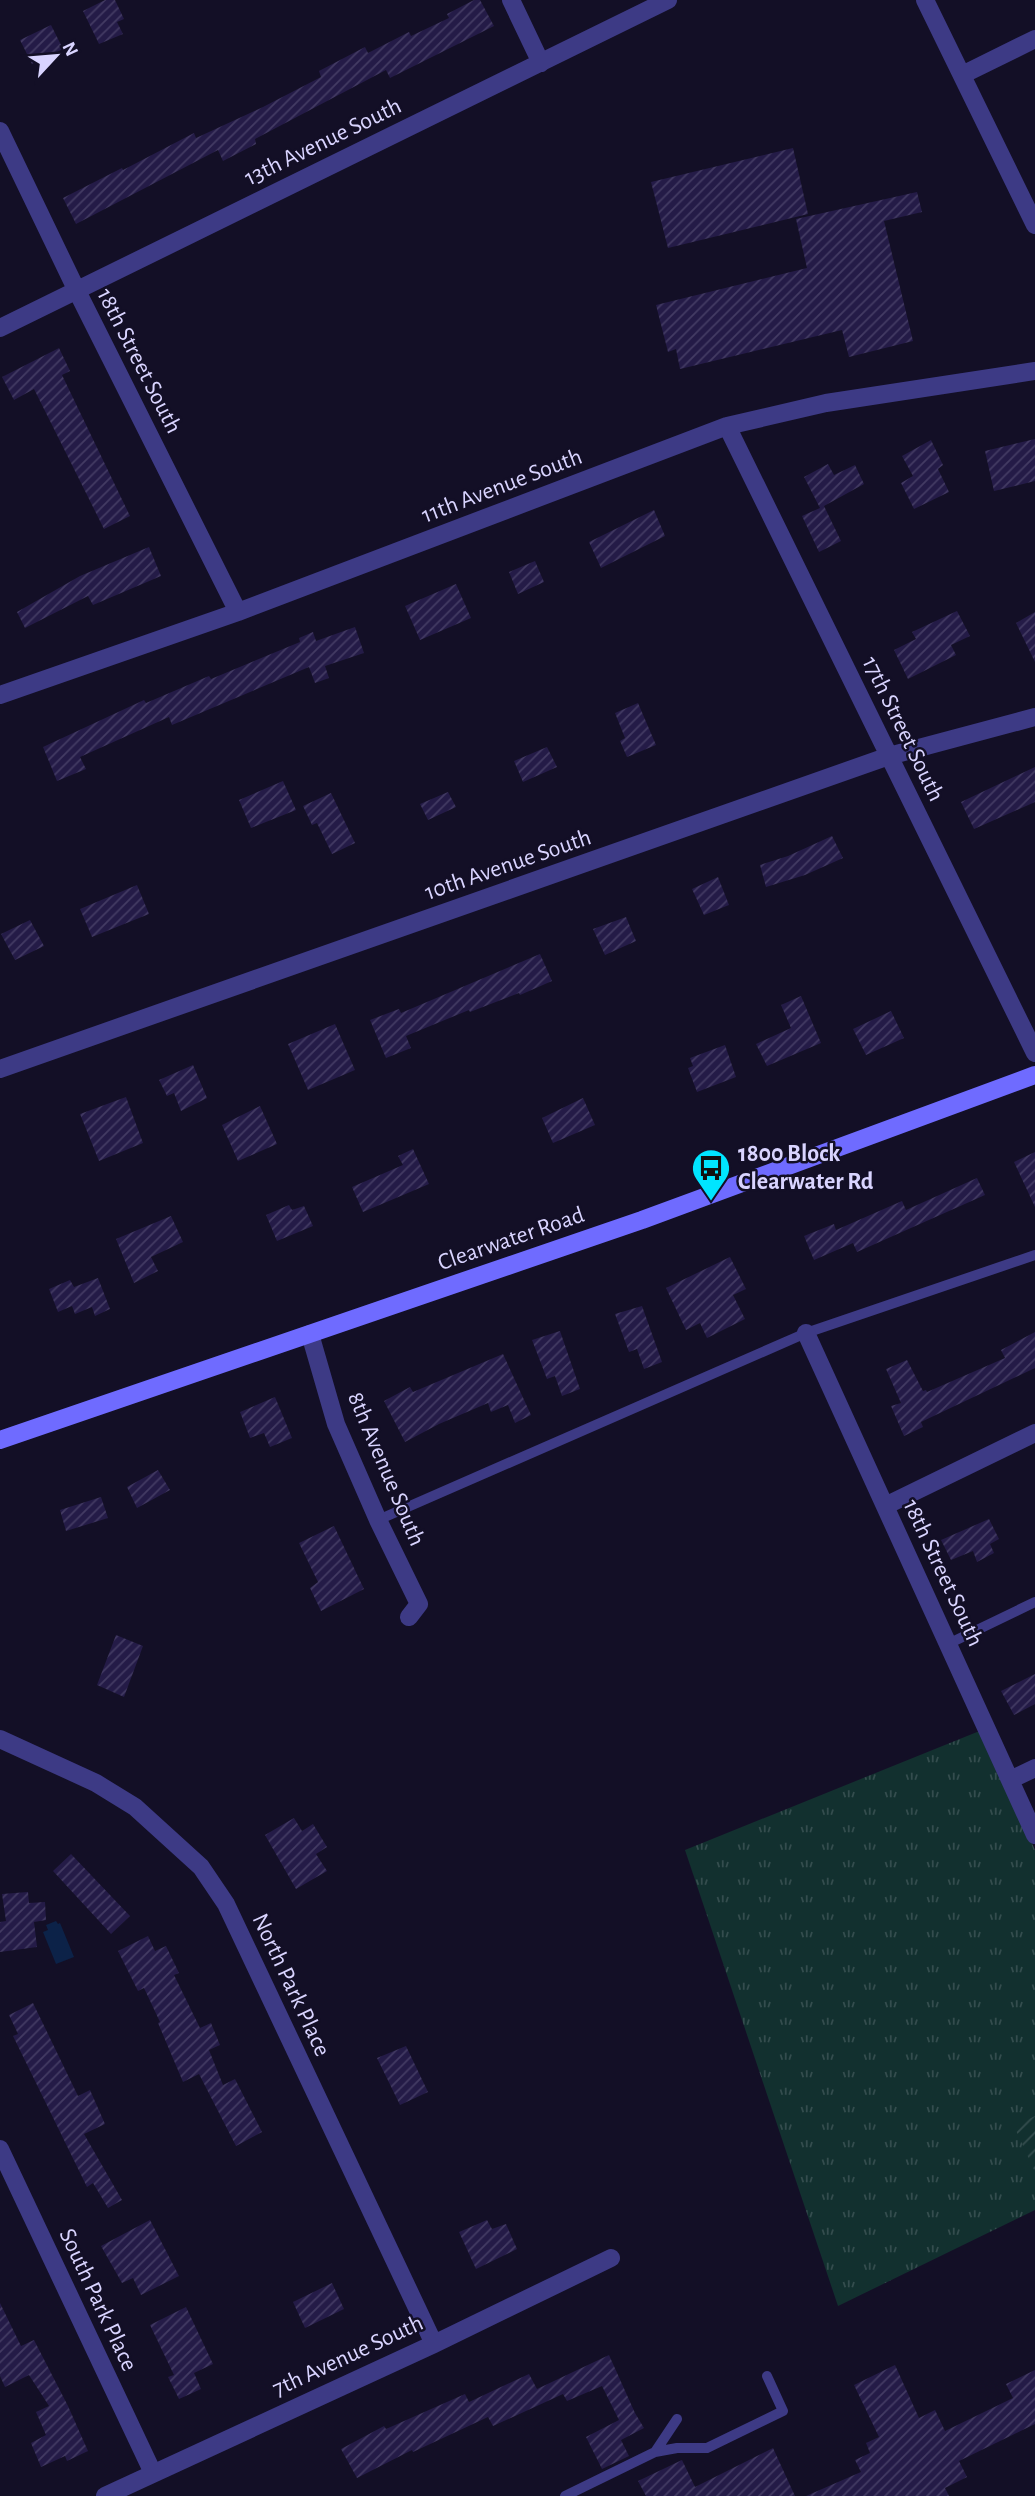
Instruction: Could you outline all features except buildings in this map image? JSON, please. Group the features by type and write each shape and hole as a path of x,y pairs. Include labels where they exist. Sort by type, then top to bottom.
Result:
{"street":[{"path":"511,0 541,63"},
{"name":"13th Avenue South","path":"0,328 668,0"},
{"path":"925,0 1035,225"},
{"path":"962,75 1035,39"},
{"name":"18th Street South","path":"0,131 76,291 238,612"},
{"name":"11th Avenue South","path":"0,695 238,612 727,426 826,403 1035,371"},
{"name":"17th Street South","path":"727,426 1035,1053"},
{"name":"10th Avenue South","path":"0,1069 890,756 1035,717"},
{"name":"Clearwater Road","path":"0,1440 642,1220 1035,1075"},
{"name":"18th Street South","path":"806,1332 1035,1835"},
{"name":"8th Avenue South","path":"310,1334 336,1424 419,1604 409,1617"},
{"path":"885,1506 1035,1433"},
{"name":"North Park Place","path":"0,1739 96,1783 135,1807 201,1867 226,1904 434,2344"},
{"path":"1010,1780 1035,1768"},
{"name":"South Park Place","path":"0,2149 153,2473"},
{"name":"7th Avenue South","path":"105,2496 434,2344 611,2258"}],"lane":[{"path":"378,1520 806,1332 1035,1255"},
{"path":"948,1644 1035,1602"},
{"path":"565,2496 654,2452 677,2448 707,2448 783,2411 767,2376"},
{"path":"654,2452 677,2419"}],"green space":[{"path":"982,1730 1035,1850 1035,2210 838,2306 685,1850"},
{"path":"1035,2116 1035,2172 1014,2126"}],"water":[{"path":"56,1921 60,1923 74,1957 56,1964 43,1932 48,1930 46,1925"}],"place":[{"name":"1800 Block Clearwater Rd","path":"711,1202"}]}
